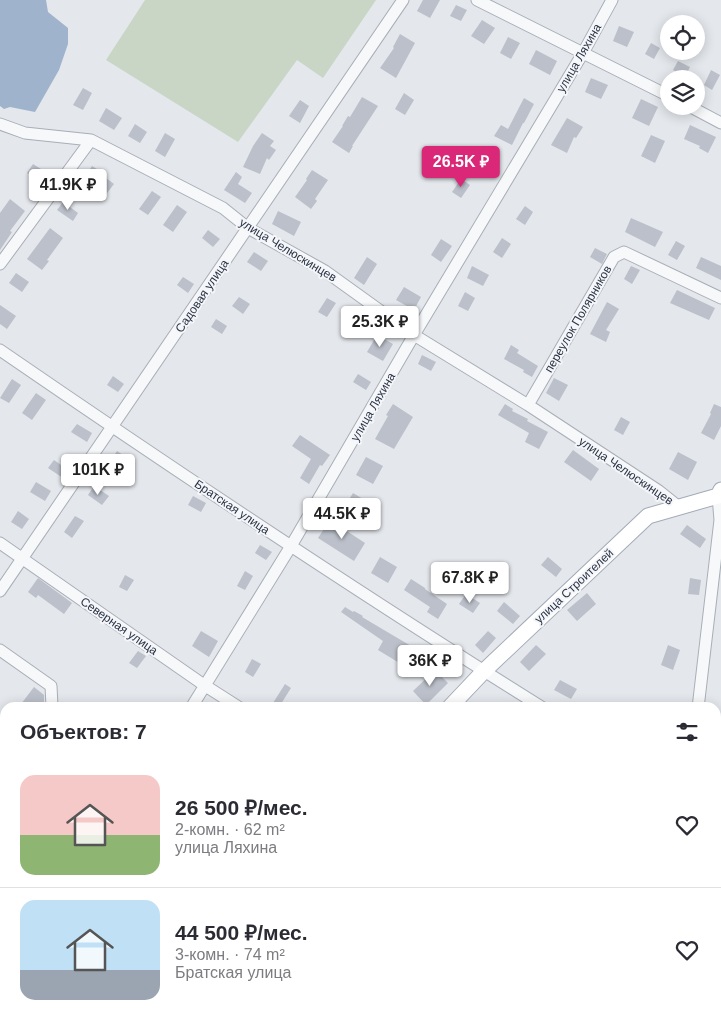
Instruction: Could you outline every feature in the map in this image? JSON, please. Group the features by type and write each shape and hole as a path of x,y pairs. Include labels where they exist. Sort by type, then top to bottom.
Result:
{"main road":[{"name":"улица Строителей","path":"455,702 484,671 648,516 719,493"}],"street":[{"name":"Садовая улица","path":"0,591 403,0"},
{"path":"477,0 660,92"},
{"name":"улица Ляхина","path":"195,702 291,546 414,335 583,53 612,0"},
{"path":"705,114 721,122"},
{"name":"улица Челюскинцев","path":"0,124 26,133 91,140 223,208 248,228 325,271 414,335 528,405 659,491 678,507"},
{"path":"0,264 91,140"},
{"name":"переулок Полярников","path":"528,405 614,258 624,252 721,298"},
{"name":"Братская улица","path":"0,350 291,546 533,702"},
{"path":"699,702 720,520 719,493"},
{"name":"Северная улица","path":"0,543 204,686 230,702"},
{"path":"0,650 51,686 52,702"}],"green space":[{"path":"145,0 376,0 323,78 297,60 238,142 106,60"}],"water":[{"path":"0,0 46,0 48,12 68,28 68,44 59,70 35,112 10,107 4,109 0,106"}],"building":[{"path":"423,0 440,0 430,18 417,11"},
{"path":"456,5 467,10 461,21 450,16"},
{"path":"482,20 495,28 484,44 471,36"},
{"path":"619,26 634,32 627,47 613,41"},
{"path":"400,34 415,43 396,78 380,68 394,48"},
{"path":"508,37 520,43 511,59 500,53"},
{"path":"651,43 660,48 654,59 645,54"},
{"path":"536,50 557,61 550,75 529,64"},
{"path":"678,61 690,67 688,70 673,70"},
{"path":"711,70 720,75 712,90 705,86"},
{"path":"591,78 608,85 601,99 585,92"},
{"path":"83,88 92,93 83,110 73,105"},
{"path":"404,93 414,100 405,115 395,109"},
{"path":"362,97 378,106 349,153 332,142"},
{"path":"524,98 534,104 512,145 494,136 501,125 508,129"},
{"path":"641,99 658,107 649,126 632,118"},
{"path":"300,100 309,106 300,123 289,116"},
{"path":"106,108 122,118 114,130 99,121"},
{"path":"567,118 583,127 576,138 574,137 567,153 551,145"},
{"path":"135,124 147,132 140,143 128,136"},
{"path":"690,125 716,137 708,153 699,148 700,146 684,139"},
{"path":"165,133 175,139 165,157 155,151"},
{"path":"262,133 274,141 270,146 276,150 269,160 267,158 260,174 243,167 253,146"},
{"path":"651,135 665,141 655,163 641,156"},
{"path":"484,153 500,161 493,172 478,163"},
{"path":"33,164 49,174 43,183 27,173"},
{"path":"92,166 105,174 100,182 87,174"},
{"path":"312,170 328,180 315,199 317,201 311,209 295,197"},
{"path":"236,172 242,177 238,184 252,193 245,203 224,190"},
{"path":"106,178 114,184 104,197 97,192"},
{"path":"461,179 470,185 461,198 452,192"},
{"path":"152,191 161,197 148,215 139,209"},
{"path":"10,199 25,211 10,231 12,232 0,250 0,213"},
{"path":"63,202 78,213 73,221 57,210"},
{"path":"177,205 187,212 173,232 163,225"},
{"path":"525,206 533,212 525,225 516,219"},
{"path":"278,211 301,222 294,236 272,224"},
{"path":"631,218 663,232 655,247 625,232"},
{"path":"50,228 63,238 42,270 27,259"},
{"path":"208,230 220,239 213,247 202,238"},
{"path":"502,238 511,244 502,258 493,252"},
{"path":"441,239 452,246 441,262 431,255"},
{"path":"676,241 685,246 677,260 668,255"},
{"path":"595,248 607,254 602,264 590,257"},
{"path":"254,252 268,261 261,271 247,262"},
{"path":"367,257 377,264 364,285 354,278"},
{"path":"701,257 721,266 721,280 696,268"},
{"path":"472,266 489,275 483,286 467,278"},
{"path":"631,266 640,270 632,284 624,279"},
{"path":"16,273 29,282 22,292 9,283"},
{"path":"183,277 194,284 188,293 177,285"},
{"path":"404,287 421,297 414,310 396,300"},
{"path":"677,290 715,308 709,320 670,303"},
{"path":"465,292 475,298 468,311 458,306"},
{"path":"239,297 250,304 243,314 232,306"},
{"path":"327,298 336,303 327,317 318,312"},
{"path":"607,302 619,309 606,330 610,332 606,342 590,334"},
{"path":"0,305 16,316 7,329 0,324"},
{"path":"349,312 359,318 352,329 341,322"},
{"path":"216,319 227,326 222,334 211,327"},
{"path":"377,335 393,344 383,361 367,352"},
{"path":"511,345 519,350 517,353 538,366 532,377 523,372 524,370 504,359"},
{"path":"422,355 436,362 431,371 418,364"},
{"path":"358,374 371,382 366,390 353,382"},
{"path":"113,376 124,384 118,392 107,385"},
{"path":"554,378 568,385 559,401 546,393"},
{"path":"12,379 21,385 9,403 0,398"},
{"path":"36,393 46,400 32,420 22,413"},
{"path":"393,404 413,417 394,449 375,439"},
{"path":"505,404 513,409 512,411 528,419 527,421 548,432 539,449 525,442 529,433 498,415"},
{"path":"714,404 721,407 721,426 714,440 701,433"},
{"path":"621,417 630,422 623,435 614,430"},
{"path":"77,424 92,433 87,442 71,432"},
{"path":"300,435 330,455 322,466 320,465 309,484 300,478 311,459 292,446"},
{"path":"573,450 599,469 591,481 564,462"},
{"path":"117,451 132,461 126,470 111,460"},
{"path":"678,452 697,462 688,480 669,469"},
{"path":"366,457 383,466 373,484 356,475"},
{"path":"54,460 68,470 63,478 48,468"},
{"path":"36,482 51,491 45,501 30,492"},
{"path":"94,486 109,496 102,505 88,495"},
{"path":"353,493 363,499 355,512 345,506"},
{"path":"193,496 206,503 201,512 188,505"},
{"path":"18,511 29,519 22,529 11,522"},
{"path":"75,516 84,521 72,538 64,532"},
{"path":"330,520 365,543 354,561 318,538"},
{"path":"687,525 706,539 700,548 680,534"},
{"path":"260,545 272,552 266,560 255,553"},
{"path":"380,557 397,567 388,583 371,573"},
{"path":"548,557 562,569 556,577 541,565"},
{"path":"245,571 253,576 245,590 237,586"},
{"path":"125,575 134,580 127,591 119,587"},
{"path":"38,578 72,603 64,614 38,595 36,598 28,592"},
{"path":"690,578 701,580 699,595 688,594"},
{"path":"411,579 447,604 438,619 427,612 430,607 404,590"},
{"path":"587,593 596,604 577,621 567,610"},
{"path":"466,594 480,603 473,613 459,604"},
{"path":"504,602 520,616 513,624 497,611"},
{"path":"345,607 411,646 401,664 378,650 383,641 341,612"},
{"path":"201,631 218,641 209,657 192,646"},
{"path":"488,631 496,638 483,653 475,645"},
{"path":"536,645 546,654 529,671 520,662"},
{"path":"668,645 680,650 673,670 661,665"},
{"path":"138,651 146,656 137,668 129,663"},
{"path":"252,659 261,664 253,677 245,672"},
{"path":"435,670 448,683 429,702 423,702 413,691"},
{"path":"560,680 577,689 571,699 554,690"},
{"path":"285,684 291,688 282,702 274,702"},
{"path":"34,687 44,695 44,702 23,702"}]}
